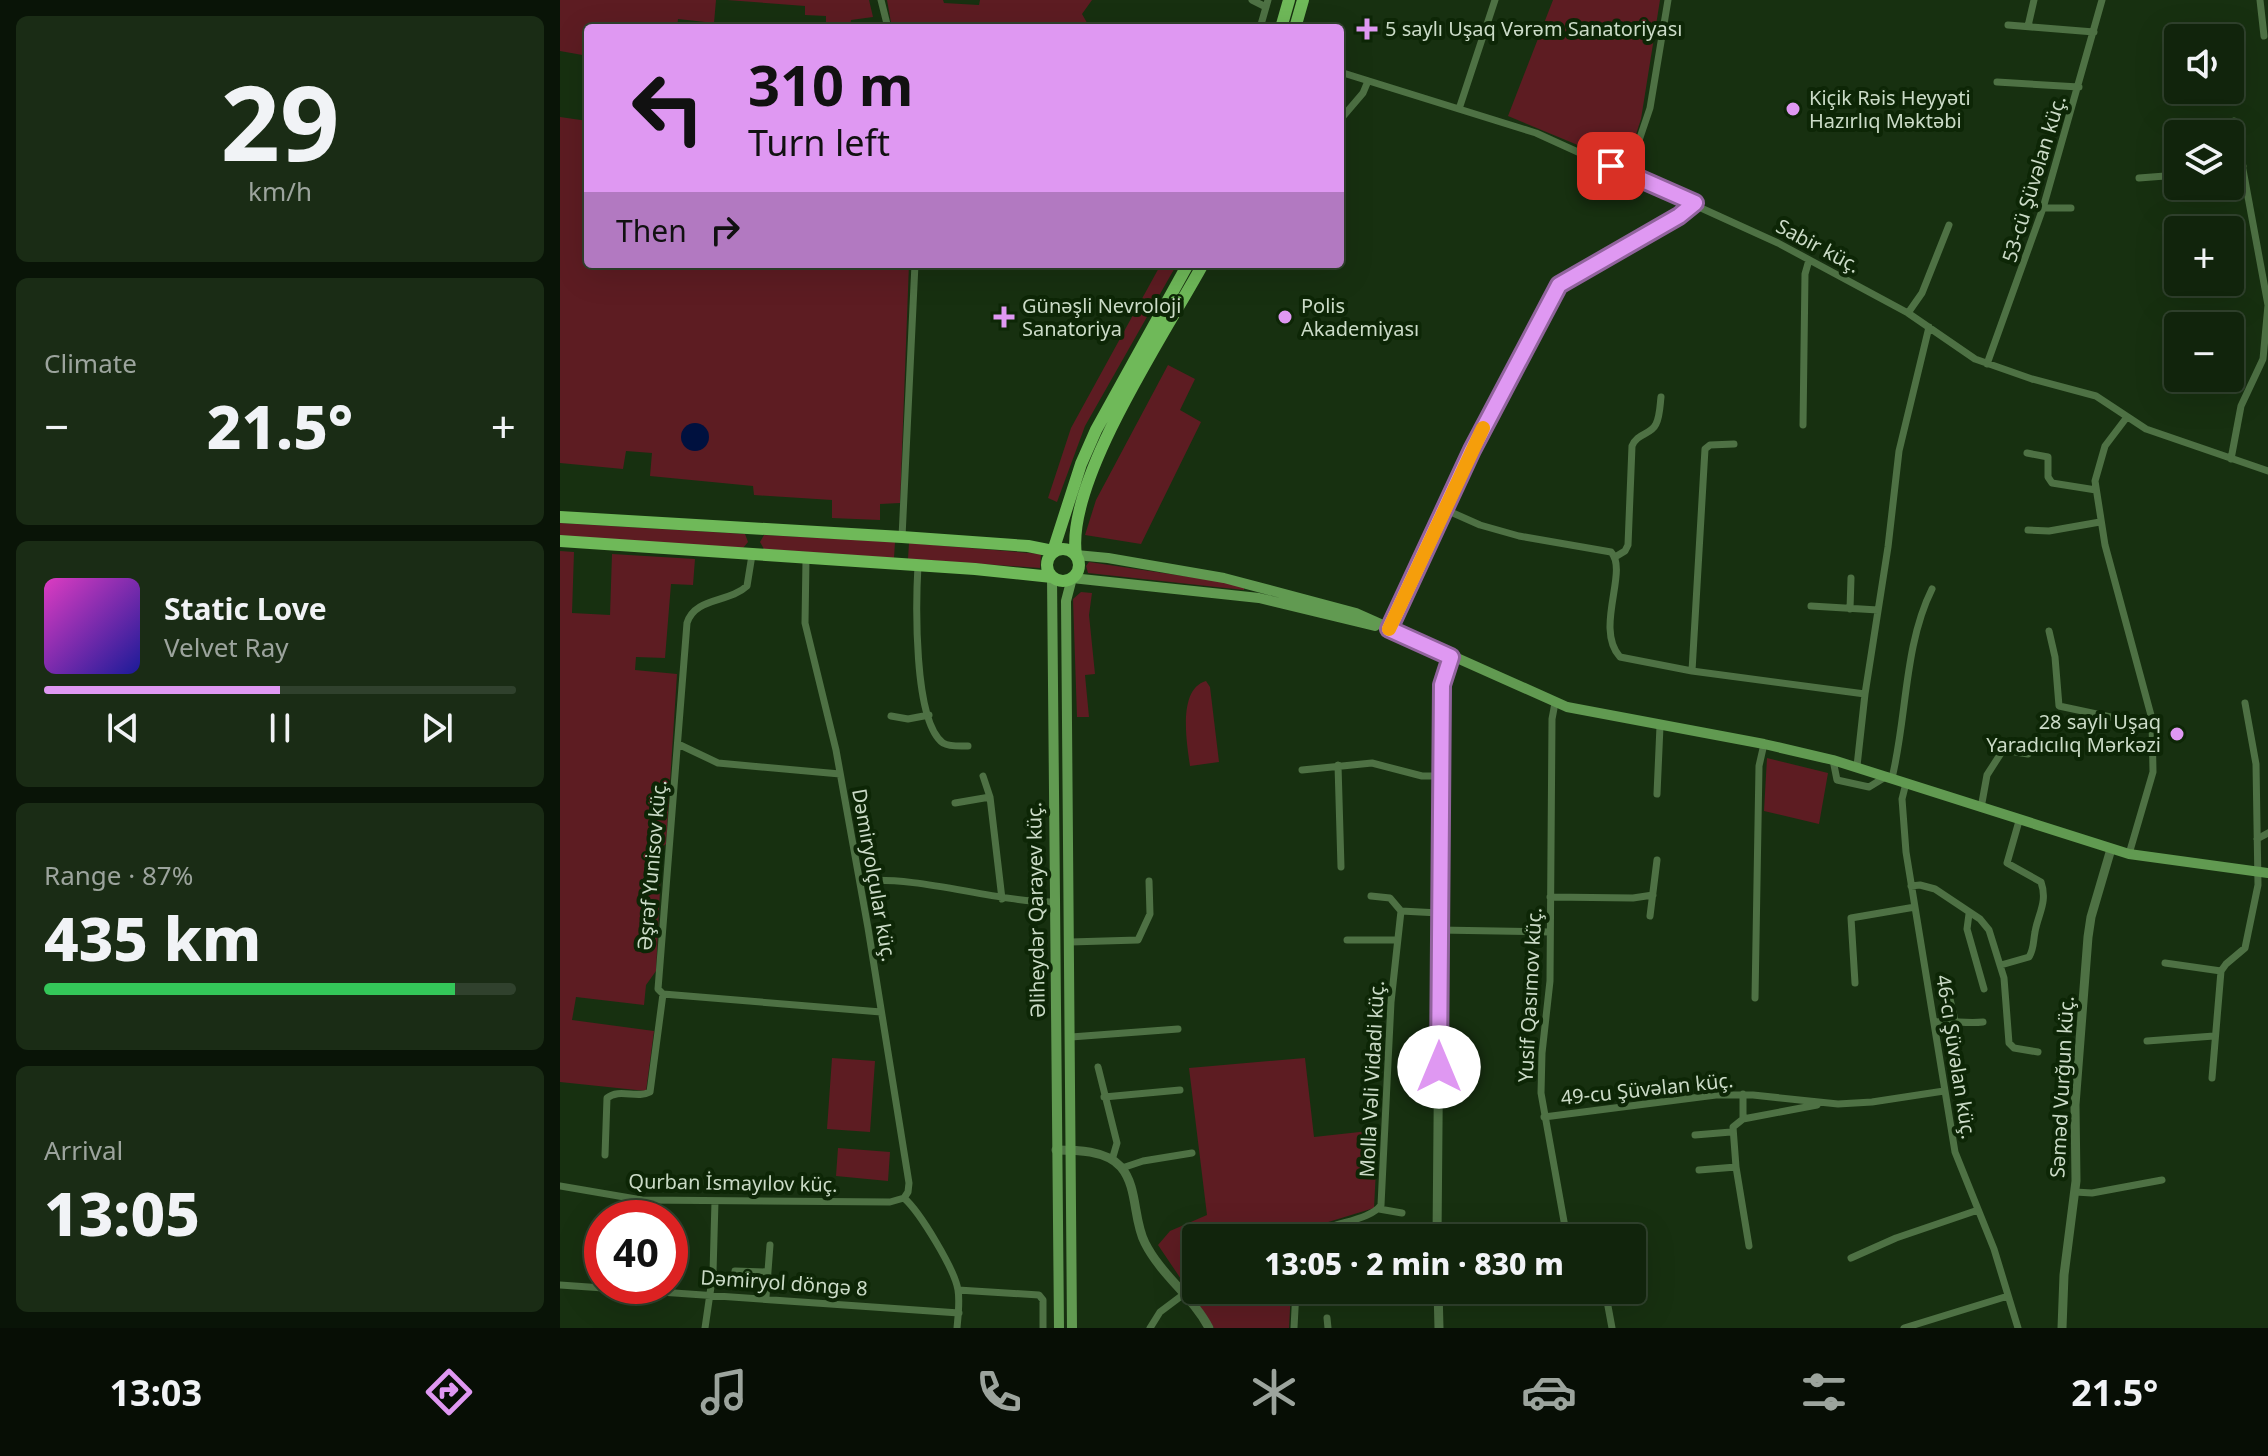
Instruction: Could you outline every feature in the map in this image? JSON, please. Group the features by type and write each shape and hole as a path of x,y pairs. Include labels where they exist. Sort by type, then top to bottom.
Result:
{"main road":[{"path":"1282,24 1289,0"},
{"path":"1296,24 1303,0"},
{"path":"1052,577 1046,564 1053,551 1076,476 1096,430 1186,268"},
{"path":"1072,578 1079,565 1076,555 1077,521 1093,467 1201,268"},
{"path":"560,517 902,537 1028,546 1053,551 1068,549 1076,555 1247,583 1356,613 1555,703 1764,744 1857,766 2019,821 2129,854 2263,872"},
{"path":"752,555 754,527"},
{"path":"900,564 902,537"},
{"path":"560,541 918,565 1052,577 1062,581 1072,578 1259,598 1389,629"},
{"name":"Əliheydər Qarayev küç.","path":"1052,577 1057,1242"},
{"name":"Əliheydər Qarayev küç.","path":"1072,578 1066,597 1073,1312"},
{"path":"1053,747 1068,747"},
{"path":"1055,1043 1063,1050 1071,1040"},
{"path":"1057,1242 1074,1328"},
{"path":"1057,1242 1059,1328"}],"street":[{"path":"881,0 887,24"},
{"path":"1252,0 1267,3 1261,24"},
{"path":"1459,109 1495,0"},
{"path":"1628,173 1650,108 1668,0"},
{"path":"2028,26 2034,0"},
{"name":"53-cü Şüvəlan küç.","path":"1987,364 2043,208 2102,0"},
{"path":"2260,0 2264,36"},
{"path":"2008,25 2094,32"},
{"name":"Sabir küç.","path":"1344,73 1526,129 1695,203 1809,260 1908,313 1967,354 1987,364 2096,396 2146,429 2268,471"},
{"path":"1344,115 1363,93 1368,81"},
{"path":"1997,82 2079,87"},
{"path":"2231,459 2241,406 2263,359 2267,316 2265,284 2244,171"},
{"path":"2139,178 2164,176"},
{"path":"1389,629 1494,405 1559,285 1679,216 1695,203"},
{"path":"2043,208 2071,208"},
{"path":"1908,313 1922,293 1949,225"},
{"path":"1803,425 1805,279 1809,260"},
{"path":"902,537 915,268"},
{"path":"1857,766 1899,451 1929,327"},
{"path":"1615,557 1628,545 1632,446 1638,436 1650,431 1657,423 1661,397"},
{"path":"2127,417 2102,451 2096,474 2096,490 2100,522 2153,726 2153,772 2129,854"},
{"path":"1692,671 1705,449 1710,445 1734,444"},
{"path":"2027,453 2048,457 2048,477 2052,483 2096,490"},
{"path":"1444,509 1490,528 1537,540 1603,549 1615,557 1617,568 1610,614 1612,644 1617,654 1634,662 1865,694"},
{"path":"2028,530 2049,531 2100,522"},
{"name":"Əşrəf Yunisov küç.","path":"605,1155 607,1098 613,1093 643,1095 650,1092 663,994 658,984 689,617 703,605 732,596 747,586 752,555"},
{"name":"Dəmiryolçular küç.","path":"806,559 805,623 833,734 860,881 909,1183 904,1198"},
{"path":"918,565 916,626 929,715 942,742 968,746"},
{"path":"1850,609 1851,578"},
{"path":"1833,760 1837,780 1869,787 1890,777 1900,750 1904,707 1921,616 1932,589"},
{"path":"1811,606 1878,610"},
{"path":"2049,631 2055,657 2059,706 2153,726"},
{"path":"1437,1224 1442,680 1451,657"},
{"name":"Yusif Qasımov küç.","path":"1555,703 1552,719 1550,991 1541,1066 1544,1117 1564,1224"},
{"path":"2212,1078 2221,971 2229,960 2241,952 2247,941 2263,872 2257,839 2256,764 2245,703"},
{"path":"891,716 908,719 929,715"},
{"path":"1657,794 1660,726"},
{"path":"678,744 718,763 840,774"},
{"path":"1755,998 1759,766 1764,744"},
{"path":"1981,808 1987,775 2003,750 2028,754"},
{"path":"1302,770 1372,763 1422,776 1441,776"},
{"path":"1338,765 1341,867"},
{"path":"983,776 990,797 1003,884 1002,899"},
{"name":"46-cı Şüvəlan küç.","path":"1906,783 1902,813 1911,886 1956,1159 1997,1259 2018,1328"},
{"path":"955,803 990,797"},
{"path":"2001,965 2029,957 2042,912 2041,882 2007,863 2019,821"},
{"path":"2257,839 2268,833"},
{"name":"Səməd Vurğun küç.","path":"2062,1328 2064,1275 2075,1192 2075,1105 2089,927 2111,849"},
{"path":"1650,916 1657,860"},
{"path":"860,881 894,881 1002,899 1053,902"},
{"path":"1070,942 1138,940 1150,914 1149,881"},
{"path":"1911,886 1935,889 1980,919 1989,930 2006,989 2009,1043 2014,1048 2038,1052"},
{"path":"1550,897 1633,898 1653,895"},
{"path":"1371,896 1390,898 1401,911 1439,913"},
{"path":"1855,983 1851,918 1915,907"},
{"name":"Molla Vəli Vidadi küç.","path":"1379,1209 1391,1002 1401,911"},
{"path":"1969,914 1967,929 1984,989"},
{"path":"1439,930 1550,932"},
{"path":"1347,940 1397,940"},
{"path":"2165,963 2221,971"},
{"path":"663,994 881,1012"},
{"path":"1950,999 1955,1020"},
{"path":"1934,1022 1983,1022"},
{"path":"1071,1040 1178,1029"},
{"path":"2147,1041 2214,1036"},
{"path":"1098,1067 1117,1143 1112,1160"},
{"path":"1104,1097 1180,1090"},
{"name":"49-cu Şüvəlan küç.","path":"1544,1117 1716,1095 1743,1094 1824,1104 1872,1102 1944,1091"},
{"path":"1743,1094 1743,1119"},
{"path":"1749,1246 1731,1132 1736,1122 1824,1104"},
{"path":"1695,1135 1731,1132"},
{"path":"1056,1150 1088,1152 1112,1160 1122,1168 1130,1186 1144,1241 1182,1291"},
{"path":"1122,1168 1143,1161 1192,1153"},
{"path":"1699,1170 1736,1167"},
{"path":"2075,1192 2092,1193 2162,1180"},
{"name":"Qurban İsmayılov küç.","path":"560,1186 642,1200 890,1202 904,1198"},
{"path":"904,1198 917,1211 958,1290 957,1328"},
{"path":"705,1328 715,1201"},
{"path":"1335,1224 1379,1209 1402,1213"},
{"path":"1851,1258 1896,1238 1978,1210"},
{"path":"766,1297 770,1245"},
{"path":"735,1271 768,1272"},
{"name":"Dəmiryol döngə 8","path":"560,1285 766,1297 959,1313"},
{"path":"958,1290 1039,1295 1043,1300 1043,1328"},
{"path":"1150,1328 1160,1312 1182,1296"},
{"path":"1904,1328 2008,1296"},
{"path":"1191,1304 1209,1328"},
{"path":"1294,1328 1295,1304"},
{"path":"1438,1304 1439,1328"},
{"path":"1608,1304 1612,1328"},
{"path":"1327,1318 1328,1328"}],"shaded area":[{"path":"560,0 716,0 714,23 678,19 677,24 584,24 584,55 560,51"},
{"path":"727,0 869,0 873,17 851,20 850,24 826,24 826,16 805,15 805,6"},
{"path":"887,0 943,0 944,3 979,5 980,0 1092,0 1082,14 1088,24 891,24"},
{"path":"1553,0 1660,0 1641,119 1626,165 1508,116"},
{"path":"560,117 584,120 584,268 909,268 900,503 880,504 880,520 832,518 832,500 754,495 753,486 650,476 652,453 626,451 623,469 560,463"},
{"path":"1159,268 1175,268 1085,426 1057,502 1048,498 1071,428"},
{"path":"1168,365 1195,379 1180,410 1201,422 1141,544 1085,535 1096,500"},
{"path":"560,523 745,534 748,542 743,548 560,536"},
{"path":"764,535 895,542 894,558 764,549 760,542"},
{"path":"909,543 1041,554 1040,568 908,559"},
{"path":"560,551 574,552 572,613 610,615 612,554 695,559 693,585 671,584 665,658 636,657 635,670 677,674 666,844 662,847 656,971 646,985 644,1005 576,997 572,1020 654,1031 646,1091 560,1082"},
{"path":"1089,562 1244,585 1244,590 1088,573 1086,566"},
{"path":"1081,592 1092,593 1089,615 1095,674 1085,675 1089,717 1077,717 1073,599"},
{"path":"1206,681 1210,687 1219,762 1190,766 1187,706 1197,686"},
{"path":"1767,758 1828,773 1819,824 1764,811"},
{"path":"832,1058 875,1061 870,1132 827,1129"},
{"path":"1305,1058 1314,1137 1378,1130 1374,1208 1322,1224 1186,1224 1207,1215 1189,1068"},
{"path":"838,1148 890,1152 888,1181 836,1176"},
{"path":"1182,1226 1182,1281 1158,1245 1170,1231"},
{"path":"1198,1304 1290,1304 1289,1328 1214,1328"}],"water":[{"path":"695,423 705,427 709,437 705,447 695,451 685,447 681,437 685,427"}],"slow traffic":[{"path":"1389,629 1483,428"}],"place":[{"name":"5 saylı Uşaq Vərəm Sanatoriyası","path":"1367,29"},
{"name":"Kiçik Rəis Heyyəti Hazırlıq Məktəbi","path":"1793,109"},
{"name":"Günəşli Nevroloji Sanatoriya","path":"1004,317"},
{"name":"Polis Akademiyası","path":"1285,317"},
{"name":"28 saylı Uşaq Yaradıcılıq Mərkəzi","path":"2177,734"}],"route":[{"path":"1439,1067 1442,685 1451,657 1389,629 1472,450 1559,285 1679,216 1695,203 1611,166"}]}
